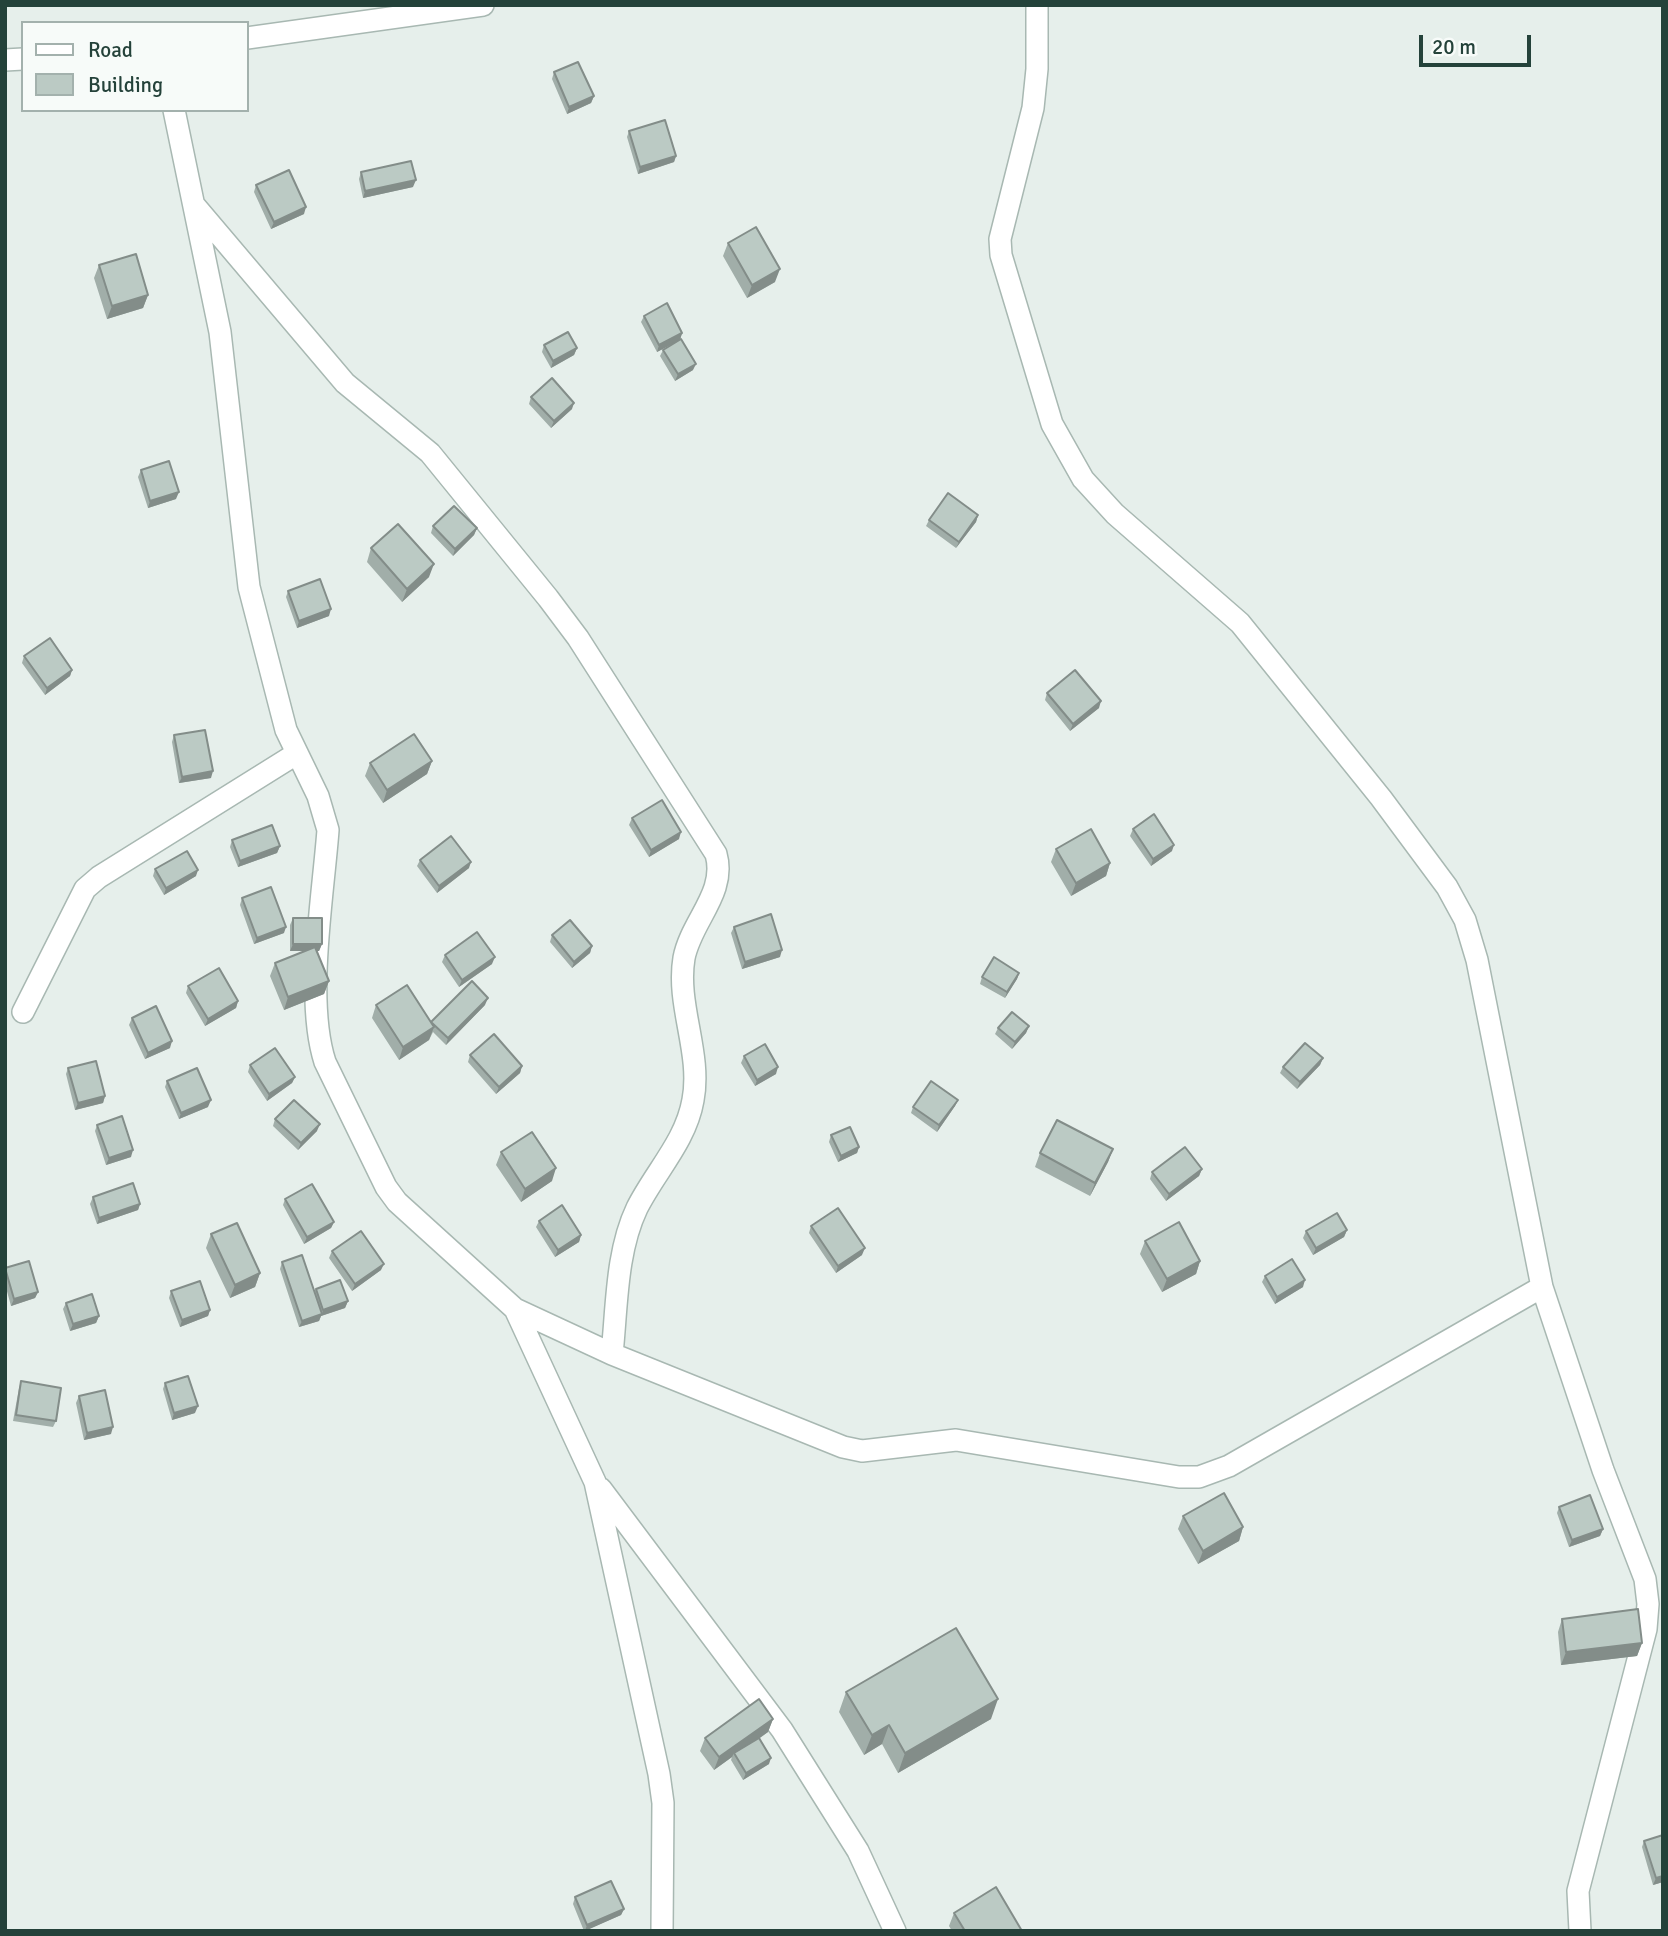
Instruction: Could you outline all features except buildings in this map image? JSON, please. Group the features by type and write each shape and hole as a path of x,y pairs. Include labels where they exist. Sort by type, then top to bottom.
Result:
{"street":[{"path":"248,38 483,5"},
{"path":"1037,5 1033,108 1000,239 1001,255 1052,424 1083,479 1115,514 1240,623 1381,798 1447,887 1465,920 1485,992 1542,1287 1644,1579 1648,1604 1646,1629 1578,1891 1580,1931"},
{"path":"174,112 220,332 249,587 286,730 318,796 328,830 316,1016 325,1062 386,1187 397,1202 515,1309 612,1354 843,1447 862,1451 956,1440 1180,1476 1199,1476 1230,1466 1542,1287"},
{"path":"193,204 345,383 430,453 548,598 579,638 716,854 719,877 684,958 696,1079 693,1102 685,1128 637,1209 630,1228 624,1250 612,1354"},
{"path":"23,1012 85,889 99,877 296,754"},
{"path":"515,1309 595,1482 782,1730 858,1851 895,1931"},
{"path":"595,1482 659,1774 663,1803 662,1931"}]}
